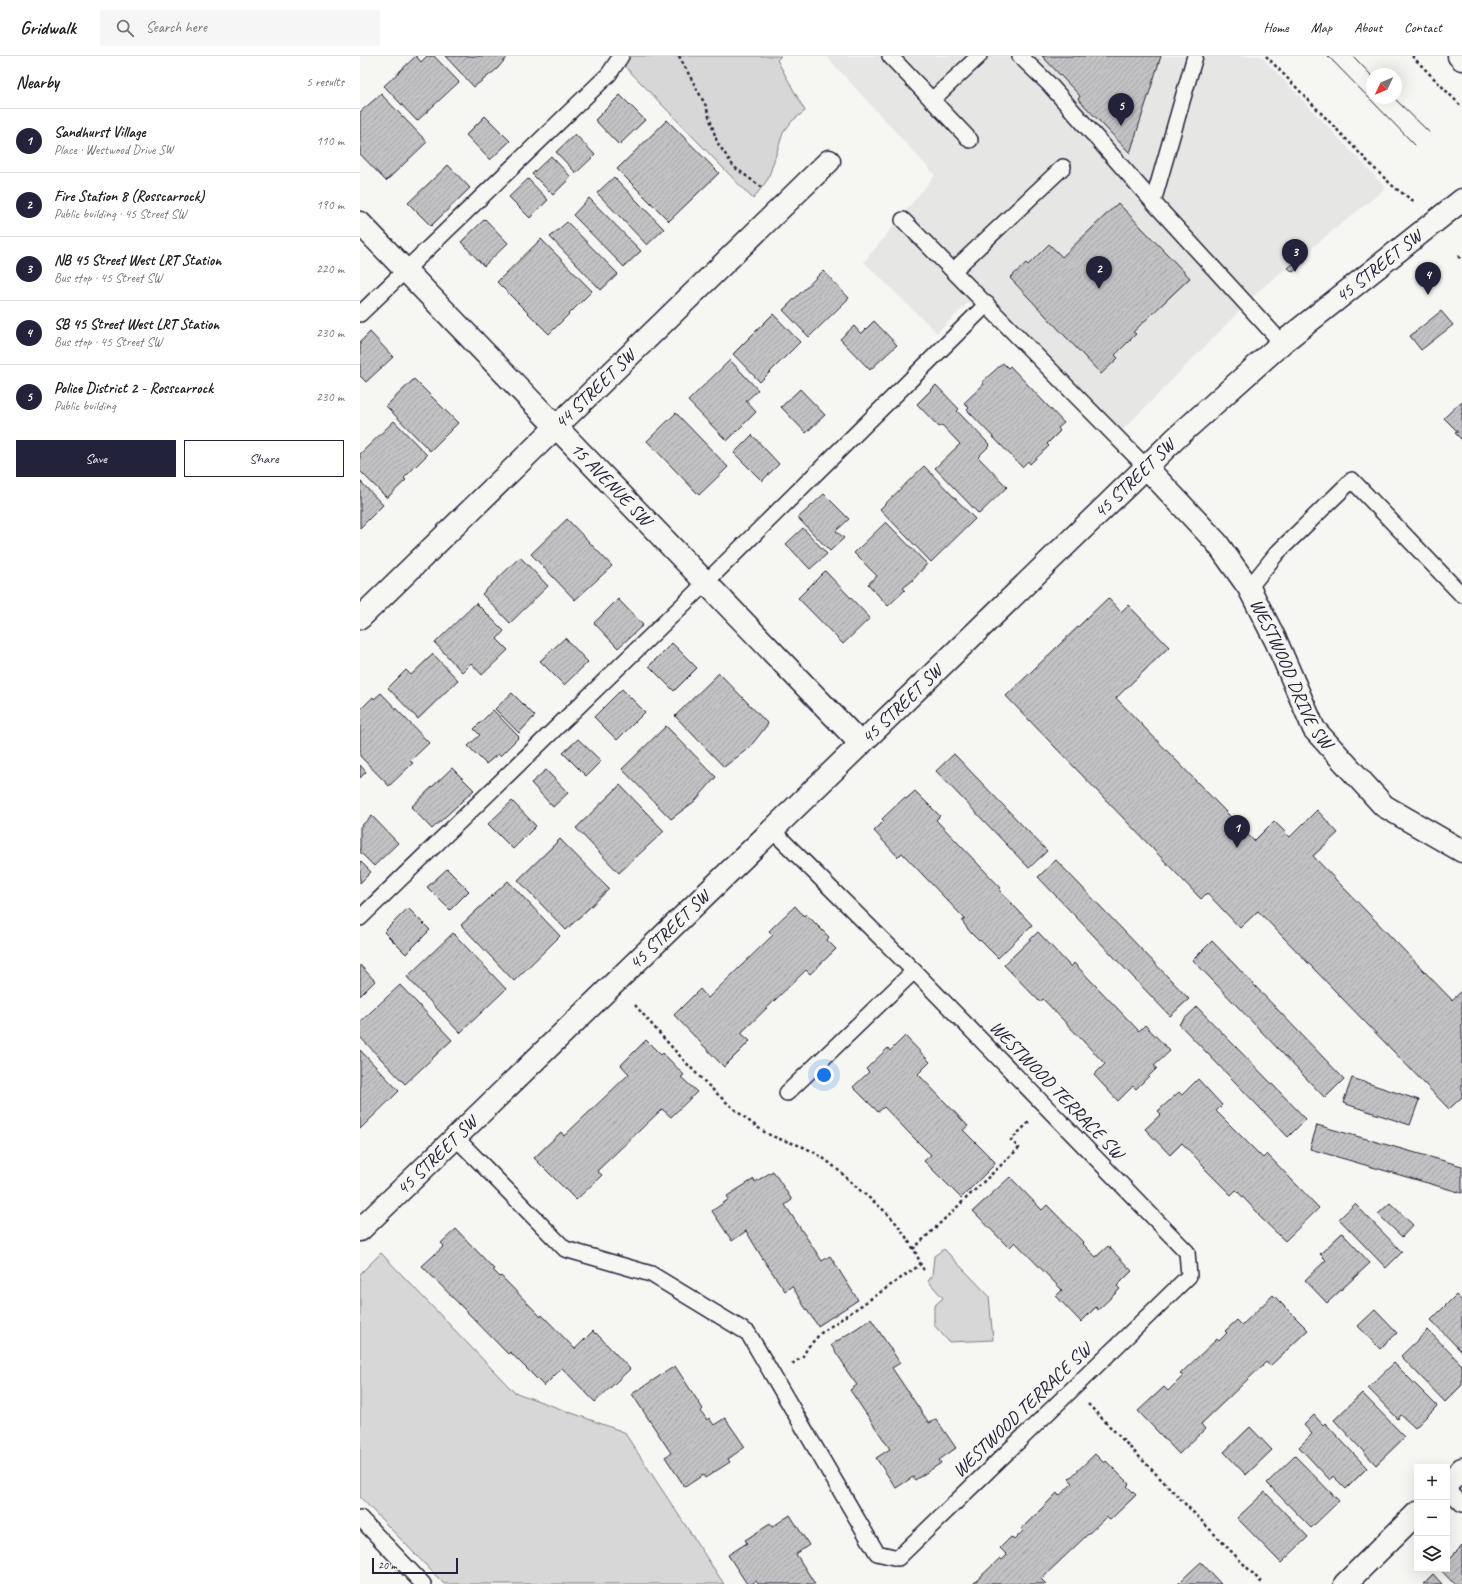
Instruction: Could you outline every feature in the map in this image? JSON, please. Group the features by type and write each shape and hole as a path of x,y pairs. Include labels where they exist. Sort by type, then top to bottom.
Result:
{"street":[{"path":"1459,56 1462,59"},
{"name":"44 STREET SW","path":"360,618 829,161"},
{"name":"45 STREET SW","path":"360,1230 773,831 1146,467 1282,343 1462,200"},
{"name":"15 AVENUE SW","path":"360,223 861,744"},
{"name":"WESTWOOD DRIVE SW","path":"1146,467 1217,543 1249,588 1276,641 1314,729 1384,806 1462,851"},
{"path":"1450,1481 1462,1469"},
{"path":"1345,1584 1414,1516"}],"lane":[{"path":"360,314 610,74 621,56"},
{"path":"890,56 970,140"},
{"path":"932,100 979,56"},
{"path":"1020,56 1049,84 1153,202 1282,343"},
{"path":"1153,202 1195,56"},
{"path":"954,270 1063,167"},
{"path":"903,220 954,270 1146,467"},
{"path":"360,918 706,582 987,304"},
{"path":"1249,588 1277,553 1352,480 1462,595"},
{"name":"WESTWOOD TERRACE SW","path":"456,1138 565,1249 651,1274 748,1333 877,1553 898,1558 1189,1276 1187,1252 914,971 773,831"},
{"path":"787,1093 914,971"},
{"path":"1450,1492 1462,1504"},
{"path":"363,1528 423,1584"}],"path":[{"path":"679,56 706,106 717,142 734,167 763,189 780,209"},
{"path":"1266,56 1375,169 1395,188 1415,202"},
{"path":"1412,56 1462,107"},
{"path":"1458,256 1462,260"},
{"path":"635,1005 674,1050 729,1104 761,1130 788,1143 812,1151 842,1172 864,1193 875,1201 896,1223 916,1254 920,1265 924,1270"},
{"path":"913,1249 1019,1148 1011,1140 1045,1106"},
{"path":"773,1377 803,1356 808,1347 821,1333 920,1265"},
{"path":"1073,1388 1263,1584"}],"shaded area":[{"path":"615,56 781,56 777,60 805,111 792,121 783,133 768,179 753,199"},
{"path":"826,56 1261,56 1386,188 1264,286 1117,436 972,299 937,333 864,262 935,175"},
{"path":"944,1249 989,1296 993,1340 949,1342 934,1325 934,1306 943,1298 928,1281 932,1276 934,1256"},
{"path":"381,1253 514,1392 624,1432 724,1584 444,1584 360,1497 360,1274"}],"building":[{"path":"416,56 421,62 427,56 434,56 459,82 417,121 384,86"},
{"path":"445,56 508,56 497,69 474,87"},
{"path":"1042,56 1161,56 1130,153 1078,99 1080,96"},
{"path":"381,94 427,142 386,181 360,154 360,112"},
{"path":"620,95 645,120 619,145 595,120"},
{"path":"485,116 510,141 490,160 466,135"},
{"path":"667,120 719,173 669,221 617,169"},
{"path":"575,134 595,155 576,173 556,152"},
{"path":"551,156 571,177 553,195 532,174"},
{"path":"448,165 470,188 431,226 408,203"},
{"path":"614,177 664,229 647,245 597,193"},
{"path":"528,179 548,200 530,218 509,197"},
{"path":"589,198 641,251 624,267 573,215"},
{"path":"1118,203 1190,278 1133,332 1136,334 1115,355 1118,358 1101,374 1010,278 1026,263 1028,265 1049,244 1062,257"},
{"path":"485,219 508,243 484,266 461,242"},
{"path":"567,222 618,274 601,290 550,237"},
{"path":"541,239 592,291 549,334 497,282"},
{"path":"1301,257 1305,262 1293,272 1288,268"},
{"path":"823,271 849,298 809,337 783,310"},
{"path":"1441,311 1453,325 1421,350 1410,336"},
{"path":"773,314 800,342 760,382 733,354"},
{"path":"874,321 897,345 870,370 840,339 854,326 861,334"},
{"path":"370,332 393,357 366,382 360,376 360,342"},
{"path":"730,360 758,390 746,401 756,412 727,441 688,401"},
{"path":"1003,363 1008,368 1010,366 1064,423 1058,428 1060,431 1047,444 1049,446 1030,464 1028,461 1022,467 967,410 969,408 964,403 984,384 982,382"},
{"path":"414,379 458,423 430,451 386,406"},
{"path":"936,385 959,409 957,411 990,445 978,457 1007,487 979,514 935,468 960,444 942,425 939,427 917,404"},
{"path":"800,389 825,415 806,433 781,407"},
{"path":"1462,401 1462,440 1455,433 1458,432 1444,418"},
{"path":"676,413 728,467 699,495 647,441"},
{"path":"394,421 427,455 404,478 406,480 387,498 360,471 360,454"},
{"path":"752,435 779,464 762,481 734,453"},
{"path":"924,466 975,519 931,562 880,509"},
{"path":"360,481 383,505 360,528"},
{"path":"824,494 849,519 836,531 844,538 830,551 798,518"},
{"path":"567,519 612,566 575,600 531,554"},
{"path":"886,522 927,564 912,581 903,588 905,590 888,606 868,584 877,576 854,553"},
{"path":"803,528 827,554 810,569 786,544"},
{"path":"520,557 548,586 510,623 482,594"},
{"path":"825,571 870,618 843,644 798,598"},
{"path":"1108,598 1121,612 1128,605 1169,647 1116,698 1254,841 1274,821 1290,837 1317,810 1338,833 1313,856 1452,1000 1462,991 1462,1097 1449,1109 1258,911 1240,928 1207,893 1201,899 1006,696"},
{"path":"618,599 643,625 618,648 594,623"},
{"path":"476,603 504,631 497,639 508,650 482,675 471,663 462,672 435,643"},
{"path":"565,638 588,662 564,685 540,661"},
{"path":"672,643 697,668 674,691 649,666"},
{"path":"433,654 458,680 418,719 388,688 406,670 411,675"},
{"path":"719,673 768,724 749,748 724,767 675,716"},
{"path":"622,689 645,712 617,740 594,717"},
{"path":"381,693 429,743 410,761 413,763 389,786 360,756 360,710 373,697 374,699"},
{"path":"512,693 535,716 519,733 495,709"},
{"path":"493,710 519,737 500,756 498,754 486,764 468,746 480,735 474,729"},
{"path":"666,726 716,777 695,801 671,819 622,769"},
{"path":"578,739 601,761 586,776 563,753"},
{"path":"954,754 1047,851 1029,868 936,771"},
{"path":"360,765 366,772 360,778"},
{"path":"452,768 474,790 432,829 411,807"},
{"path":"546,770 568,793 553,807 531,783"},
{"path":"620,785 664,831 619,873 576,828"},
{"path":"915,791 940,816 936,820 1001,888 999,890 1032,925 998,958 970,932 962,921 965,919 902,853 898,857 874,831 884,821 882,819 904,798 906,799"},
{"path":"512,801 536,826 513,849 488,824"},
{"path":"372,816 398,843 374,866 360,852 360,827"},
{"path":"560,839 609,889 566,930 518,880"},
{"path":"1056,860 1189,999 1170,1016 1038,877"},
{"path":"360,861 371,872 360,883"},
{"path":"447,869 469,891 450,910 427,887"},
{"path":"508,881 560,936 514,981 461,925"},
{"path":"795,906 804,916 806,914 829,937 827,940 836,949 810,974 806,970 741,1033 750,1041 724,1067 674,1015 700,989 708,998 773,935 769,931"},
{"path":"408,908 430,930 406,954 384,932"},
{"path":"1038,932 1071,967 1074,963 1139,1031 1145,1025 1170,1051 1154,1066 1157,1068 1136,1089 1133,1086 1118,1101 1094,1075 1105,1064 1043,999 1040,1002 1004,965"},
{"path":"453,933 506,989 460,1033 407,977"},
{"path":"1212,941 1344,1079 1325,1098 1193,960"},
{"path":"360,965 375,981 360,996"},
{"path":"400,985 452,1040 405,1084 360,1037 360,1022"},
{"path":"1197,1007 1306,1119 1288,1137 1179,1024"},
{"path":"905,1036 930,1062 918,1074 968,1126 963,1130 995,1162 994,1165 961,1198 924,1161 931,1155 884,1107 878,1112 853,1087 869,1072 866,1069 888,1048 890,1051"},
{"path":"646,1040 661,1055 663,1053 684,1075 681,1077 697,1092 671,1117 662,1109 597,1171 602,1175 576,1200 534,1158 561,1132 564,1136 629,1074 621,1065"},
{"path":"360,1050 399,1091 360,1129"},
{"path":"1352,1078 1419,1100 1410,1125 1343,1103"},
{"path":"1198,1079 1222,1105 1216,1111 1263,1158 1267,1154 1319,1208 1285,1241 1258,1215 1259,1214 1236,1190 1231,1195 1182,1143 1170,1155 1145,1129 1161,1114 1158,1111 1179,1092 1182,1095"},
{"path":"1317,1125 1462,1166 1462,1193 1310,1149"},
{"path":"773,1171 792,1200 785,1205 822,1261 830,1256 858,1300 818,1326 792,1286 785,1291 746,1231 732,1241 712,1211 729,1199 727,1196 754,1179 755,1182"},
{"path":"1010,1177 1042,1210 1047,1205 1096,1257 1108,1246 1132,1271 1117,1286 1120,1289 1098,1310 1096,1307 1081,1322 1056,1296 1062,1290 1015,1242 1009,1248 973,1211"},
{"path":"1390,1203 1413,1225 1402,1237 1378,1214"},
{"path":"1355,1204 1402,1252 1386,1268 1339,1219"},
{"path":"456,1229 494,1269 493,1270 500,1277 501,1276 541,1317 542,1315 575,1349 593,1331 630,1369 595,1402 562,1368 544,1386 510,1352 508,1354 422,1266 444,1246 441,1243"},
{"path":"1342,1233 1370,1263 1327,1303 1305,1280 1326,1260 1320,1254"},
{"path":"1273,1295 1308,1330 1270,1366 1266,1362 1201,1424 1205,1429 1179,1454 1138,1411 1164,1387 1168,1391 1183,1376 1180,1374 1217,1339 1219,1341 1227,1333 1225,1331 1237,1320 1242,1325"},
{"path":"1456,1295 1462,1301 1462,1352 1431,1320"},
{"path":"1375,1310 1397,1333 1380,1349 1358,1326"},
{"path":"871,1319 900,1363 892,1368 929,1423 936,1419 956,1448 939,1460 941,1463 915,1480 913,1477 896,1488 876,1458 890,1449 850,1390 857,1385 831,1345"},
{"path":"1428,1330 1462,1365 1462,1385 1445,1402 1401,1356"},
{"path":"1394,1363 1437,1406 1415,1428 1401,1415 1398,1419 1368,1388"},
{"path":"675,1366 703,1409 701,1411 707,1420 709,1418 714,1425 725,1418 745,1447 728,1459 730,1462 705,1478 703,1475 685,1487 665,1457 671,1453 632,1394"},
{"path":"1362,1393 1405,1437 1376,1465 1334,1420"},
{"path":"1314,1415 1323,1425 1325,1423 1367,1468 1346,1489 1333,1476 1330,1480 1299,1447 1312,1434 1304,1425"},
{"path":"1250,1427 1272,1450 1246,1475 1224,1452"},
{"path":"1095,1454 1104,1463 1106,1461 1129,1484 1127,1486 1136,1495 1110,1520 1106,1517 1041,1579 1046,1584 973,1584 1000,1558 1002,1560 1007,1555 1000,1548 1011,1537 1014,1540 1023,1531 1021,1529 1057,1493 1059,1496 1073,1483 1069,1479"},
{"path":"1295,1456 1339,1501 1311,1528 1267,1483"},
{"path":"1265,1492 1308,1537 1281,1563 1237,1518"},
{"path":"790,1515 809,1545 796,1554 815,1584 758,1584 756,1581 751,1584 747,1584 728,1555 747,1543 745,1540 770,1524 772,1527"},
{"path":"1462,1546 1462,1584 1454,1584 1443,1572 1450,1572 1450,1558"},
{"path":"1201,1562 1221,1584 1178,1584 1187,1575"},
{"path":"1433,1574 1442,1584 1423,1584"}],"tram line":[{"path":"1328,56 1415,145"},
{"path":"1353,56 1366,70"},
{"path":"1400,104 1429,132"}],"place":[{"name":"Police District 2 - Rosscarrock","path":"1121,126"},
{"name":"NB 45 Street West LRT Station","path":"1295,272"},
{"name":"Fire Station 8 (Rosscarrock)","path":"1099,289"},
{"name":"SB 45 Street West LRT Station","path":"1428,295"},
{"name":"Sandhurst Village","path":"1237,848"}]}
